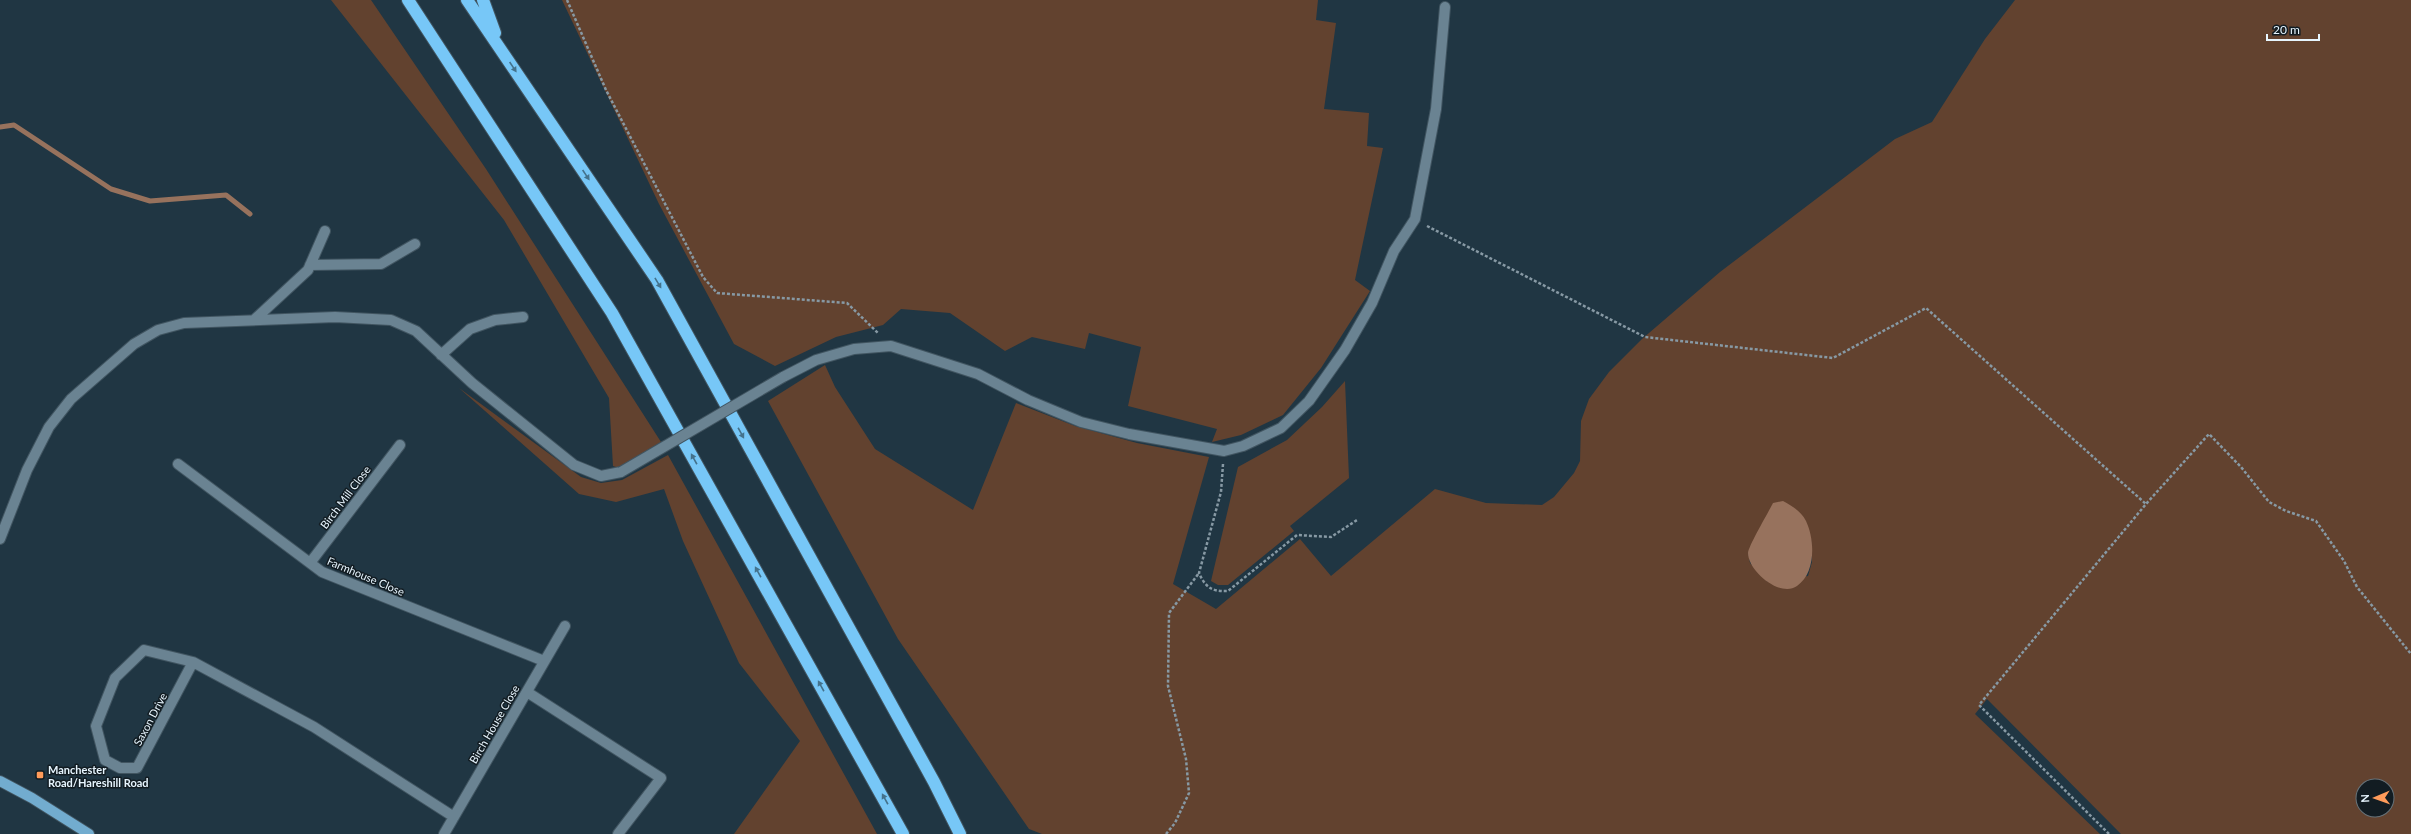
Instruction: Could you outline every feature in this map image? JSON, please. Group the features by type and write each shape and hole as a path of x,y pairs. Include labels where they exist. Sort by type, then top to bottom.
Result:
{"highway":[{"path":"408,0 612,313 903,834"},
{"path":"467,0 657,280 931,775 960,834"},
{"path":"483,0 500,48"}],"main road":[{"path":"0,781 32,798 88,834"}],"street":[{"path":"0,539 27,470 48,427 71,399 134,344 158,330 184,323 335,317 391,320 416,332 478,388 574,465 601,476 621,472 783,377 816,360 854,350 891,346 978,374 1028,400 1081,422 1129,434 1224,451 1243,446 1281,428 1309,401 1345,350 1372,303 1394,251 1415,220 1436,110 1445,7"},
{"path":"254,320 308,270 325,231"},
{"path":"310,265 381,264 415,244"},
{"path":"441,355 470,328 495,320 523,317"},
{"name":"Birch Mill Close","path":"310,563 400,445"},
{"name":"Farmhouse Close","path":"178,464 322,572 544,661"},
{"name":"Birch House Close","path":"444,834 564,626"},
{"name":"Saxon Drive","path":"193,662 137,768 120,768 105,760 96,726 115,678 144,650 193,662 314,727 454,817"},
{"path":"526,692 661,778 618,834"}],"path":[{"path":"567,0 606,90 702,277 717,293 847,303 891,346"},
{"path":"1415,220 1645,337 1833,358 1926,308 2146,504"},
{"path":"2109,834 1979,705 2146,504 2209,434 2241,467 2269,502 2286,511 2316,520 2344,561 2357,587 2411,654"},
{"path":"1166,834 1175,823 1189,793 1186,759 1168,686 1169,612 1199,573 1221,492 1224,451"},
{"path":"1199,573 1204,584 1216,592 1228,591 1297,535 1331,538 1357,520"}],"shaded area":[{"path":"331,0 371,0 486,169 661,442 619,468 613,466 609,398 504,220"},
{"path":"562,0 1318,0 1316,20 1336,23 1324,109 1369,113 1367,146 1383,148 1355,280 1370,291 1321,368 1283,415 1241,435 1212,442 1217,429 1128,406 1141,347 1089,333 1085,349 1032,337 1005,351 950,313 901,309 883,325 836,337 775,366 734,344 659,204"},
{"path":"2015,0 2411,0 2411,834 2121,834 1987,699 1975,714 2100,834 1042,834 1029,829 898,639 768,401 825,365 835,387 875,449 973,510 1016,403 1075,426 1137,443 1209,457 1173,584 1216,609 1300,539 1331,576 1435,489 1486,503 1542,505 1554,497 1574,473 1580,461 1581,421 1589,399 1609,372 1642,339 1720,272 1895,139 1932,122 1985,39","holes":["1811,539 1812,562 1808,576 1768,582 1750,563 1748,552"]},
{"path":"1345,381 1349,478 1290,526 1294,531 1228,585 1218,585 1211,581 1238,467 1287,440 1322,407"},
{"path":"459,388 581,477 601,483 622,480 668,455 877,834 734,834 800,741 739,663 683,541 664,489 616,502 579,494"},
{"path":"1783,501 1796,509 1804,517 1809,529 1812,546 1811,565 1808,573 1797,586 1790,589 1774,586 1759,575 1749,560 1748,553 1755,536 1773,503"}],"waterway":[{"path":"0,127 14,125 111,189 150,201 226,195 250,214"}],"place":[{"name":"Manchester Road/Hareshill Road","path":"40,775"}]}
